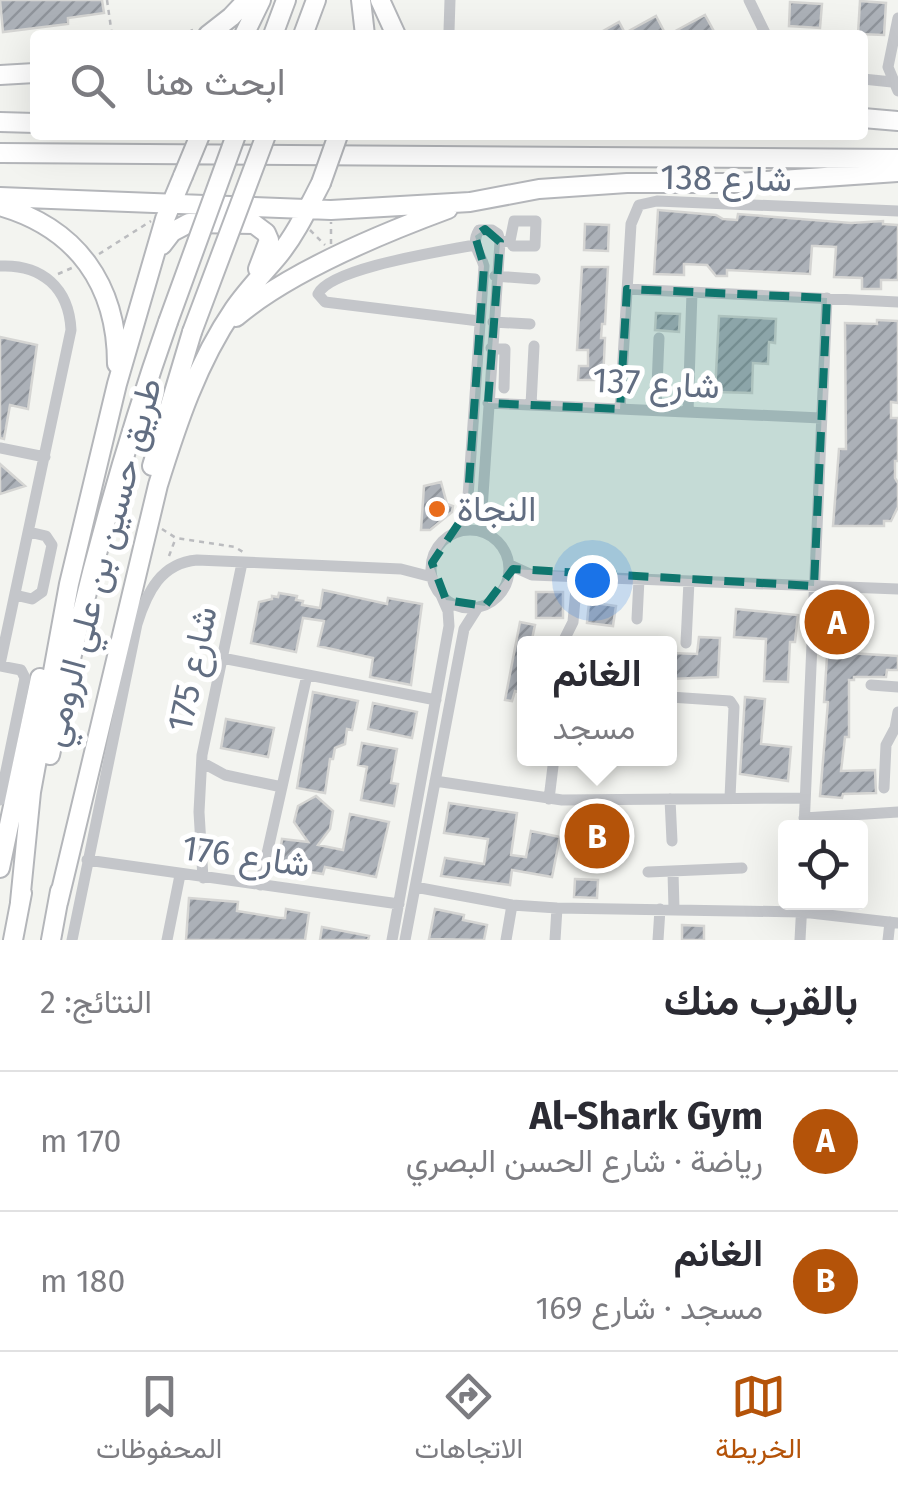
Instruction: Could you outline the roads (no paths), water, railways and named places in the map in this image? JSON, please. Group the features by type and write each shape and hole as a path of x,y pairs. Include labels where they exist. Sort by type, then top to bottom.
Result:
{"highway":[{"path":"215,30 247,0"},
{"path":"247,30 264,0"},
{"path":"256,30 264,0"},
{"path":"275,30 286,0"},
{"path":"305,30 316,0"},
{"path":"356,30 358,0"},
{"path":"358,0 364,30"},
{"path":"380,0 394,30"},
{"path":"0,75 30,73"},
{"path":"868,118 898,121"},
{"path":"0,122 30,122"},
{"path":"868,130 898,131"},
{"path":"20,902 31,792 62,622 117,384 172,202 198,140"},
{"name":"طريق حسين بن علي الرومي","path":"13,940 78,624 116,479 234,140"},
{"name":"طريق حسين بن علي الرومي","path":"51,940 110,634 153,463 192,332 264,140"},
{"path":"58,903 158,485 186,402 221,330 308,210 336,140"},
{"path":"0,152 898,159"},
{"path":"0,197 308,210 470,202 556,188 738,183 898,172"},
{"path":"221,330 260,297 293,278 422,218 470,202"},
{"path":"0,206 23,213 70,243 102,286 117,340 117,384"},
{"path":"150,273 165,240 178,227 189,223 254,224 266,233 268,250 250,288"},
{"path":"0,868 6,806 45,653 62,622"}],"street":[{"path":"449,30 450,0"},
{"path":"749,0 764,30"},
{"path":"868,80 895,86 888,57 898,18"},
{"name":"شارع 138","path":"620,409 626,290 636,208 645,202 898,211"},
{"path":"458,532 466,511 486,322 505,241 485,228 479,230 474,245 484,266 486,322 491,348 482,510 488,534"},
{"path":"474,245 387,263 332,280 318,294 324,302 530,324"},
{"path":"0,266 29,268 49,278 64,296 71,330 0,661 21,670 24,678 0,830"},
{"path":"495,276 535,278"},
{"path":"626,290 898,302"},
{"path":"688,412 692,292"},
{"path":"804,820 827,298"},
{"path":"656,410 659,338"},
{"path":"531,404 534,346"},
{"path":"491,348 505,349 504,388"},
{"name":"شارع 137","path":"488,402 821,418"},
{"path":"0,448 46,457"},
{"path":"392,940 450,621 432,577 434,556 446,539 458,532 474,530 488,534 503,547 510,565 505,588"},
{"path":"15,595 38,598 45,576 50,540 29,532"},
{"path":"401,569 434,556"},
{"path":"72,940 137,624 149,593 163,573 188,561 401,569 432,577"},
{"name":"شارع 175","path":"242,563 203,763 226,775 282,787"},
{"path":"510,565 532,575 898,589"},
{"path":"441,595 458,606 478,608 532,575"},
{"path":"566,636 573,622 577,577"},
{"path":"637,619 639,579"},
{"path":"686,644 689,581"},
{"path":"404,940 464,629 478,608"},
{"path":"222,658 436,700"},
{"path":"260,886 306,675"},
{"path":"871,685 898,687"},
{"path":"677,697 730,700 734,707 730,798"},
{"path":"884,788 886,744 898,712"},
{"path":"202,878 199,812 203,763"},
{"path":"549,799 553,766"},
{"path":"434,782 549,799 805,798"},
{"path":"670,799 672,840"},
{"path":"830,820 898,812"},
{"name":"شارع 176","path":"86,860 399,904"},
{"path":"648,872 742,868"},
{"path":"673,872 674,909"},
{"path":"167,940 180,875"},
{"path":"415,887 512,905 557,908 778,907"},
{"path":"506,940 512,905"},
{"path":"555,940 557,908"},
{"path":"658,940 660,909"},
{"path":"800,940 802,910"},
{"path":"819,910 894,923 888,940"}],"place":[{"name":"النجاة","path":"437,509"},
{"name":"Al-Shark Gym","path":"837,622"},
{"name":"الغانم","path":"597,836"}]}
